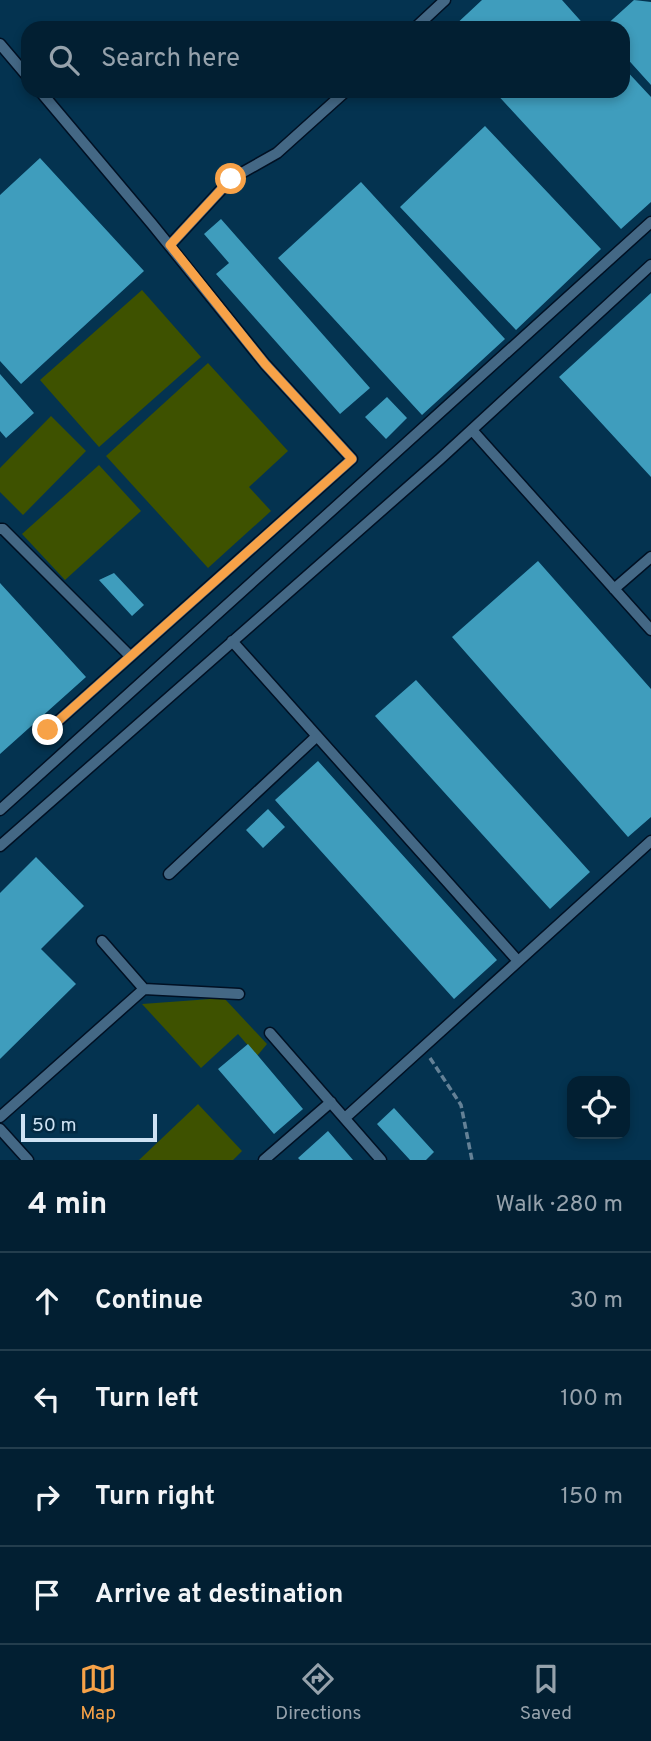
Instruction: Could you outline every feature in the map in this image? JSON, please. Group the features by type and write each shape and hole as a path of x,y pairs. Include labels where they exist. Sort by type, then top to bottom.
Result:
{"lane":[{"path":"422,21 445,0"},
{"path":"0,44 21,69"},
{"path":"46,98 170,245 265,364 352,459 48,730"},
{"path":"170,245 231,179 277,153 337,98"},
{"path":"0,810 651,222"},
{"path":"0,846 472,430 651,265"},
{"path":"472,430 651,630"},
{"path":"0,529 130,656"},
{"path":"614,589 651,557"},
{"path":"232,641 518,961"},
{"path":"169,874 317,736"},
{"path":"345,1118 651,841"},
{"path":"103,941 144,989"},
{"path":"0,1117 144,989 239,994"},
{"path":"270,1034 381,1160"},
{"path":"264,1160 331,1102"},
{"path":"0,1129 28,1160"}],"path":[{"path":"422,1048 461,1105 472,1160"}],"shaded area":[{"path":"0,0 651,0 651,1160 0,1160"}],"green space":[{"path":"142,290 201,357 99,447 40,380"},
{"path":"208,363 288,451 249,487 271,511 208,568 106,456"},
{"path":"51,416 86,451 23,515 0,492 0,468"},
{"path":"99,465 141,511 65,580 22,534"},
{"path":"224,998 267,1044 257,1056 238,1034 201,1068 142,1004"},
{"path":"198,1104 242,1151 233,1160 139,1160"}],"building":[{"path":"482,0 562,0 581,21 460,21"},
{"path":"634,0 651,2 651,85 630,62 630,21 611,21"},
{"path":"630,74 651,97 651,202 621,229 500,98 630,98"},
{"path":"485,126 601,249 516,330 400,207"},
{"path":"40,158 144,271 21,384 0,361 0,195"},
{"path":"361,182 505,339 422,415 278,258"},
{"path":"221,219 370,388 340,414 216,274 229,263 204,234"},
{"path":"651,293 651,477 559,377"},
{"path":"0,374 34,413 6,438 0,431"},
{"path":"387,397 407,418 386,439 365,417"},
{"path":"538,561 651,689 651,817 628,837 452,637"},
{"path":"114,573 144,605 132,616 99,580"},
{"path":"0,583 86,677 0,754"},
{"path":"416,680 590,872 550,909 375,716"},
{"path":"318,761 497,960 454,999 275,800"},
{"path":"268,809 285,827 263,848 246,830"},
{"path":"36,857 84,906 41,949 76,984 0,1059 0,893"},
{"path":"248,1044 303,1109 274,1134 218,1069"},
{"path":"394,1108 434,1152 426,1160 410,1160 377,1124"},
{"path":"328,1131 353,1160 298,1158"}],"route":[{"path":"48,730 352,459 265,364 170,245 231,179"}]}
